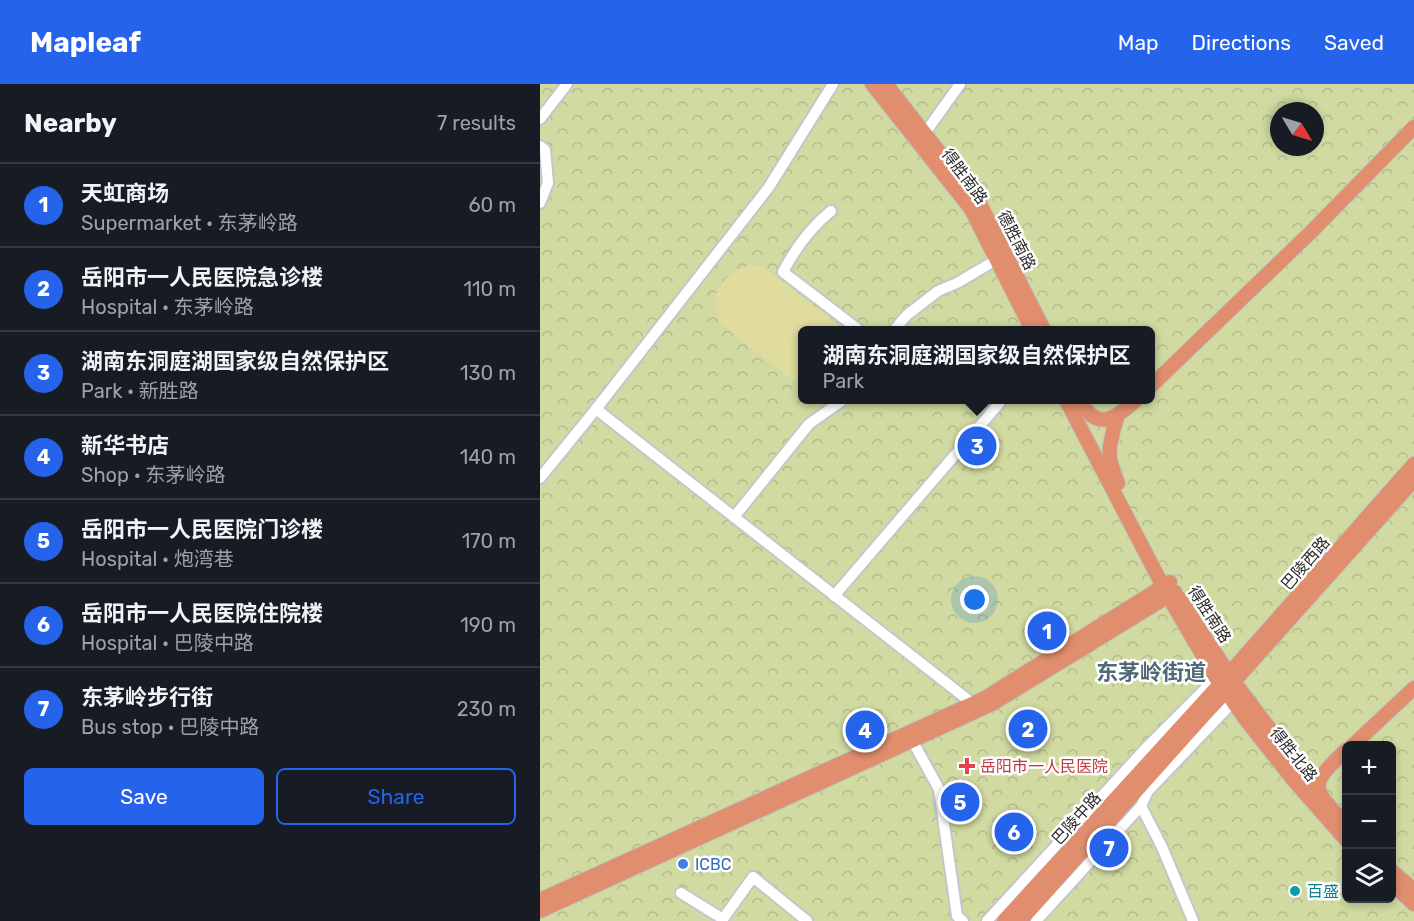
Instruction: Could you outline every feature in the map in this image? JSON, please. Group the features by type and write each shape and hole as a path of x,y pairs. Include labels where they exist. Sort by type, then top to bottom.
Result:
{"main road":[{"name":"得胜南路","path":"872,84 970,209 1030,326"},
{"name":"德胜南路","path":"886,84 980,204 1042,326"},
{"path":"1155,382 1313,230 1414,127"},
{"name":"得胜南路","path":"1069,404 1169,589 1226,685 1342,819"},
{"path":"1082,404 1085,410 1093,416 1106,420 1117,417 1131,404"},
{"name":"得胜南路","path":"1117,417 1108,448 1111,468 1169,589"},
{"name":"巴陵西路","path":"1226,685 1414,464"},
{"name":"巴陵西路","path":"1226,685 1414,480"},
{"path":"540,912 913,742 1169,589"},
{"name":"得胜北路","path":"1226,685 1246,720 1342,835"},
{"name":"巴陵中路","path":"1004,921 1226,685"},
{"name":"巴陵中路","path":"1020,921 1226,685"},
{"path":"1357,741 1414,688"},
{"path":"540,900 975,707"},
{"path":"1322,813 1319,779 1324,771 1342,755"},
{"path":"1281,764 1316,774 1324,771"},
{"path":"1396,874 1414,890"},
{"path":"1396,888 1414,904"}],"street":[{"path":"540,119 567,84"},
{"path":"540,478 769,187 833,84"},
{"path":"925,134 960,84"},
{"path":"540,147 545,150 548,183 540,202"},
{"path":"831,211 818,221 791,256 783,272 854,326"},
{"path":"897,326 907,315 938,291 957,284 996,260"},
{"path":"734,518 809,424 836,404"},
{"path":"834,596 998,404"},
{"path":"596,409 975,707"},
{"path":"1210,726 1226,685"},
{"path":"987,921 1147,747 1226,685"},
{"path":"1036,921 1141,806 1148,790 1210,726 1226,715 1246,720"},
{"path":"913,742 939,789 957,916 963,921"},
{"path":"1141,806 1162,846 1193,921"},
{"path":"681,893 723,920 753,877 807,921"}],"green space":[{"path":"540,84 1414,84 1414,921 540,921"}],"shaded area":[{"path":"750,265 765,268 839,326 798,326 798,384 722,325 717,315 716,296 724,281 740,269"}],"place":[{"name":"湖南东洞庭湖国家级自然保护区","path":"977,446"},
{"name":"天虹商场","path":"1047,631"},
{"name":"岳阳市一人民医院急诊楼","path":"1028,729"},
{"name":"新华书店","path":"865,730"},
{"name":"岳阳市一人民医院","path":"967,766"},
{"name":"岳阳市一人民医院门诊楼","path":"960,802"},
{"name":"岳阳市一人民医院住院楼","path":"1014,832"},
{"name":"东茅岭步行街","path":"1109,848"},
{"name":"ICBC","path":"683,864"},
{"name":"百盛","path":"1295,891"}],"district":[{"name":"东茅岭街道","path":"1151,672"}]}
